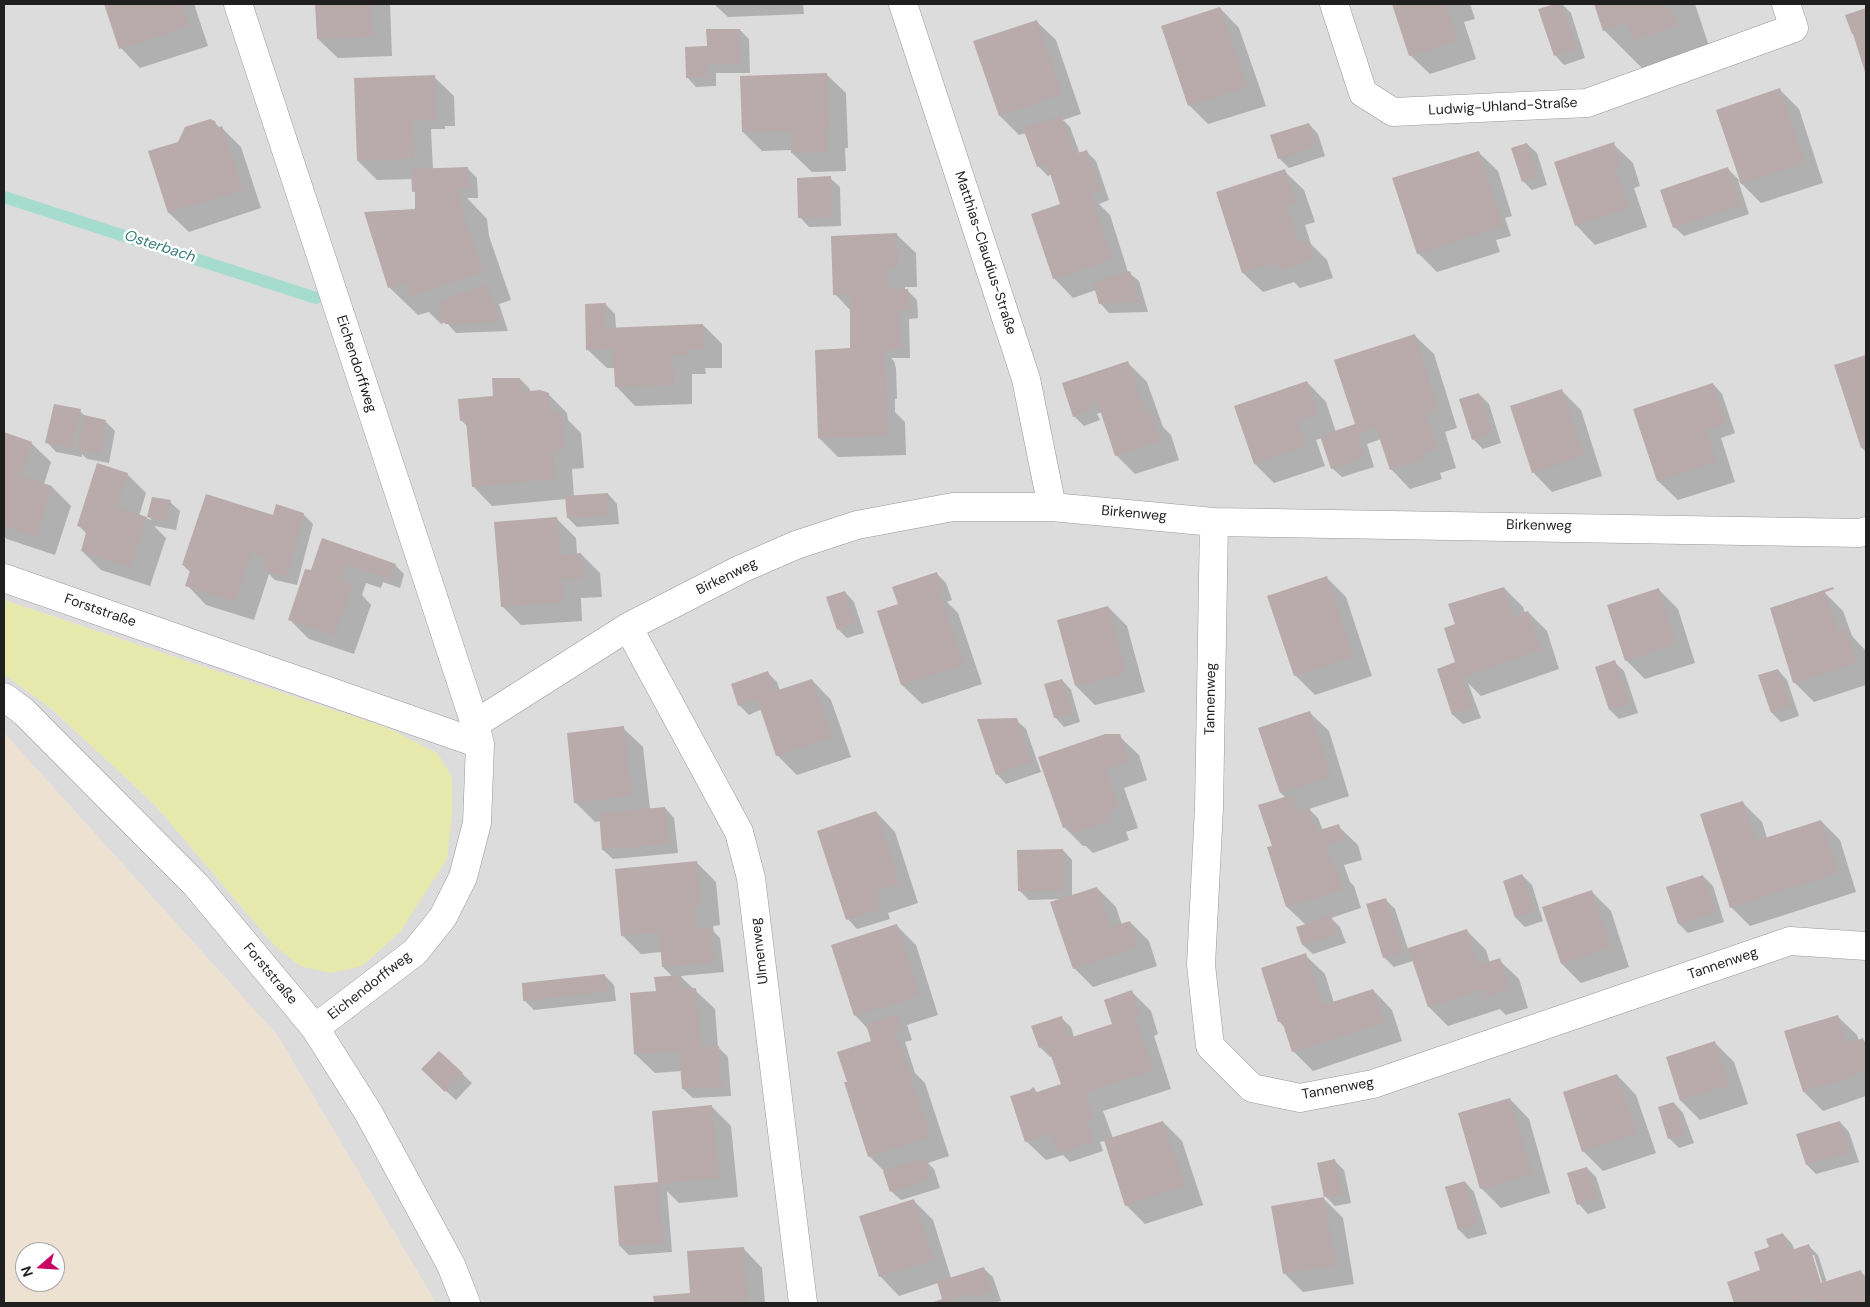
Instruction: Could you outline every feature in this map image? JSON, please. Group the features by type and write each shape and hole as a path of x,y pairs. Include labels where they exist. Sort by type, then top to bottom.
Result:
{"street":[{"name":"Eichendorffweg","path":"238,4 478,734 477,823 462,876 443,917 415,952 315,1028"},
{"name":"Matthias-Claudius-Straße","path":"903,4 1026,379 1052,507"},
{"name":"Ludwig-Uhland-Straße","path":"1334,4 1363,92 1393,112 1587,104 1794,28 1786,4"},
{"name":"Birkenweg","path":"478,734 628,626 741,569 796,545 857,524 953,507 1052,507 1214,522 1860,533 1866,531"},
{"name":"Tannenweg","path":"1214,522 1209,808 1201,965 1210,1046 1252,1088 1300,1098 1373,1084 1790,941 1866,946"},
{"name":"Forststraße","path":"4,578 478,734"},
{"name":"Ulmenweg","path":"628,626 739,832 751,878 803,1303"},
{"name":"Forststraße","path":"4,697 24,712 196,885 315,1028 368,1112 451,1266 466,1303"}],"shaded area":[{"path":"4,4 1866,4 1866,1303 436,1303 277,1035 4,733 4,674 53,710 155,805 275,946 452,777 437,753 388,728 4,600"},
{"path":"4,733 277,1035 436,1303 4,1303"}],"green space":[{"path":"4,600 388,728 437,753 452,777 452,815 447,859 400,932 362,966 331,973 300,966 275,946 155,805 53,710 4,674"}],"building":[{"path":"104,4 182,4 189,26 119,49"},
{"path":"315,4 372,4 373,37 317,39"},
{"path":"1392,4 1445,4 1458,40 1409,56"},
{"path":"1562,4 1577,48 1554,56 1538,9"},
{"path":"1594,4 1664,4 1665,8 1671,6 1678,25 1633,40 1627,22 1603,31"},
{"path":"1220,7 1247,87 1188,106 1161,26"},
{"path":"1866,8 1866,75 1845,15"},
{"path":"1037,20 1062,94 999,116 973,41"},
{"path":"706,29 740,29 741,64 707,64 707,77 686,78 685,47 707,46"},
{"path":"827,73 829,129 826,129 827,152 791,153 791,131 742,132 740,76"},
{"path":"435,75 437,120 413,120 414,159 357,161 354,78"},
{"path":"1780,88 1805,163 1741,184 1716,110"},
{"path":"1061,116 1075,154 1087,150 1101,191 1091,194 1112,259 1053,279 1031,214 1060,204 1047,164 1037,167 1023,128"},
{"path":"210,119 215,121 217,128 222,126 243,189 168,213 148,151 178,142 185,127"},
{"path":"1309,123 1316,146 1278,159 1270,135"},
{"path":"1614,142 1621,167 1616,169 1629,208 1575,226 1554,162"},
{"path":"1527,143 1538,176 1522,182 1511,148"},
{"path":"1479,151 1503,226 1417,254 1392,178"},
{"path":"468,167 469,189 459,189 461,207 483,272 408,297 407,295 411,294 407,282 388,288 364,212 415,209 415,191 412,192 411,169"},
{"path":"1728,167 1741,205 1673,228 1660,190"},
{"path":"1285,169 1296,202 1287,206 1299,243 1308,240 1314,258 1280,270 1277,262 1242,273 1216,192"},
{"path":"831,176 832,217 798,218 797,178"},
{"path":"897,233 898,268 886,268 887,289 908,289 909,309 900,310 901,349 885,350 887,436 818,438 815,350 850,348 850,294 833,295 831,236"},
{"path":"1130,271 1140,302 1099,304 1093,283"},
{"path":"487,285 500,322 445,324 438,302"},
{"path":"606,303 605,328 703,324 704,349 686,349 687,355 673,355 674,385 615,387 613,349 586,350 585,304"},
{"path":"1415,334 1438,409 1426,413 1438,449 1422,454 1423,459 1390,470 1376,428 1358,434 1365,457 1331,469 1320,436 1355,424 1334,360"},
{"path":"1866,355 1866,447 1861,448 1834,365"},
{"path":"1128,361 1147,415 1152,414 1160,441 1115,456 1097,401 1089,404 1091,411 1073,417 1062,383"},
{"path":"492,378 520,378 522,392 540,390 549,393 550,413 562,412 565,450 553,450 555,479 472,487 466,420 460,421 458,399 493,396"},
{"path":"1307,381 1318,414 1298,421 1306,446 1254,464 1234,406"},
{"path":"1713,383 1726,424 1706,431 1717,462 1657,481 1633,409"},
{"path":"1562,389 1584,456 1532,473 1510,406"},
{"path":"1479,393 1493,433 1472,440 1459,399"},
{"path":"54,404 81,409 72,448 45,443"},
{"path":"84,415 106,420 100,454 77,450"},
{"path":"4,432 32,442 21,476 52,486 36,537 4,526"},
{"path":"97,463 128,473 116,507 147,517 131,568 81,551 87,529 77,526"},
{"path":"608,493 610,515 567,518 565,496"},
{"path":"206,494 273,515 276,504 304,513 288,576 264,571 266,557 251,552 235,602 185,586 191,568 182,565"},
{"path":"152,497 171,500 166,521 147,517"},
{"path":"557,517 560,555 581,553 584,578 562,579 564,602 501,607 494,522"},
{"path":"322,538 396,564 391,579 346,564 341,580 353,584 335,635 288,620 305,569 311,570"},
{"path":"937,572 943,591 939,592 964,665 901,685 877,611 898,604 892,587"},
{"path":"1327,576 1353,656 1294,676 1267,596"},
{"path":"1504,587 1513,616 1528,611 1541,650 1462,677 1473,708 1452,715 1437,669 1455,662 1444,628 1455,624 1448,604"},
{"path":"1833,587 1834,589 1825,592 1838,632 1846,629 1857,663 1793,683 1770,608"},
{"path":"1659,588 1676,644 1625,661 1607,605"},
{"path":"845,591 855,623 837,630 826,597"},
{"path":"1108,606 1126,673 1075,686 1057,620"},
{"path":"1615,660 1630,704 1609,710 1595,667"},
{"path":"1778,669 1791,706 1771,713 1758,675"},
{"path":"768,671 775,691 812,679 832,737 776,756 757,699 738,706 731,684"},
{"path":"1062,679 1072,713 1054,718 1044,684"},
{"path":"1310,711 1331,777 1280,793 1258,728"},
{"path":"1017,718 1032,762 996,775 977,719"},
{"path":"624,726 632,796 574,803 567,733"},
{"path":"1105,734 1120,734 1129,761 1106,769 1119,808 1108,812 1111,821 1072,834 1069,826 1063,828 1038,757"},
{"path":"1291,795 1297,812 1309,807 1317,831 1339,824 1344,840 1326,846 1332,866 1335,865 1343,889 1286,907 1267,847 1272,846 1258,805"},
{"path":"1743,801 1756,841 1821,820 1838,873 1730,908 1700,814"},
{"path":"665,807 669,844 602,850 599,813"},
{"path":"876,811 900,884 875,892 881,909 846,920 817,831"},
{"path":"1063,849 1063,890 1018,891 1017,850"},
{"path":"697,861 701,906 695,907 696,929 711,927 715,963 662,967 659,932 621,936 615,869"},
{"path":"1522,874 1535,912 1515,918 1503,881"},
{"path":"1703,875 1716,912 1678,924 1666,887"},
{"path":"1097,887 1111,927 1130,921 1138,946 1073,969 1050,902"},
{"path":"1592,890 1611,947 1561,964 1542,907"},
{"path":"1386,898 1403,952 1383,958 1366,904"},
{"path":"1331,916 1337,934 1302,945 1296,927"},
{"path":"897,924 920,996 854,1016 831,945"},
{"path":"1467,929 1479,965 1500,958 1510,989 1486,997 1483,989 1428,1007 1408,948"},
{"path":"1306,953 1323,1005 1373,989 1384,1022 1292,1052 1282,1021 1278,1022 1261,968"},
{"path":"605,974 607,992 523,1001 522,983"},
{"path":"681,975 682,990 696,988 701,1047 719,1046 722,1087 682,1089 679,1051 634,1054 630,993 656,991 654,977"},
{"path":"1132,990 1140,1015 1135,1017 1153,1070 1085,1092 1094,1119 1088,1121 1094,1142 1059,1153 1052,1133 1025,1142 1010,1096 1030,1090 1033,1087 1035,1089 1034,1093 1061,1084 1047,1045 1039,1048 1031,1026 1062,1016 1069,1038 1112,1024 1104,1000"},
{"path":"897,1014 903,1030 896,1032 931,1137 868,1157 844,1082 847,1082 837,1052 871,1041 866,1024"},
{"path":"1838,1015 1847,1044 1863,1038 1866,1048 1866,1070 1857,1073 1857,1075 1803,1092 1784,1031"},
{"path":"1715,1041 1729,1085 1680,1101 1666,1057"},
{"path":"439,1051 463,1073 445,1092 421,1069"},
{"path":"1617,1074 1637,1134 1582,1152 1563,1092"},
{"path":"1510,1098 1532,1174 1480,1189 1458,1113"},
{"path":"1674,1102 1685,1134 1668,1139 1658,1107"},
{"path":"712,1105 719,1178 658,1184 663,1243 619,1246 614,1186 658,1182 652,1111"},
{"path":"1163,1121 1185,1186 1125,1206 1104,1140"},
{"path":"1840,1121 1850,1152 1806,1165 1796,1134"},
{"path":"925,1158 931,1178 890,1192 883,1171"},
{"path":"1335,1159 1342,1194 1324,1197 1317,1163"},
{"path":"1587,1167 1597,1198 1577,1205 1567,1173"},
{"path":"1465,1181 1478,1225 1458,1230 1445,1187"},
{"path":"1324,1197 1336,1265 1283,1274 1271,1206"},
{"path":"914,1199 933,1260 879,1277 859,1216"},
{"path":"1783,1233 1789,1251 1809,1244 1821,1283 1861,1270 1866,1286 1866,1303 1813,1303 1811,1298 1796,1303 1734,1303 1727,1282 1760,1270 1754,1252 1769,1247 1766,1239"},
{"path":"744,1247 747,1303 654,1303 653,1296 690,1293 687,1251"},
{"path":"984,1267 992,1291 971,1298 969,1293 950,1299 951,1303 931,1303 942,1299 937,1282"}],"waterway":[{"name":"Osterbach","path":"4,197 316,298"}]}
